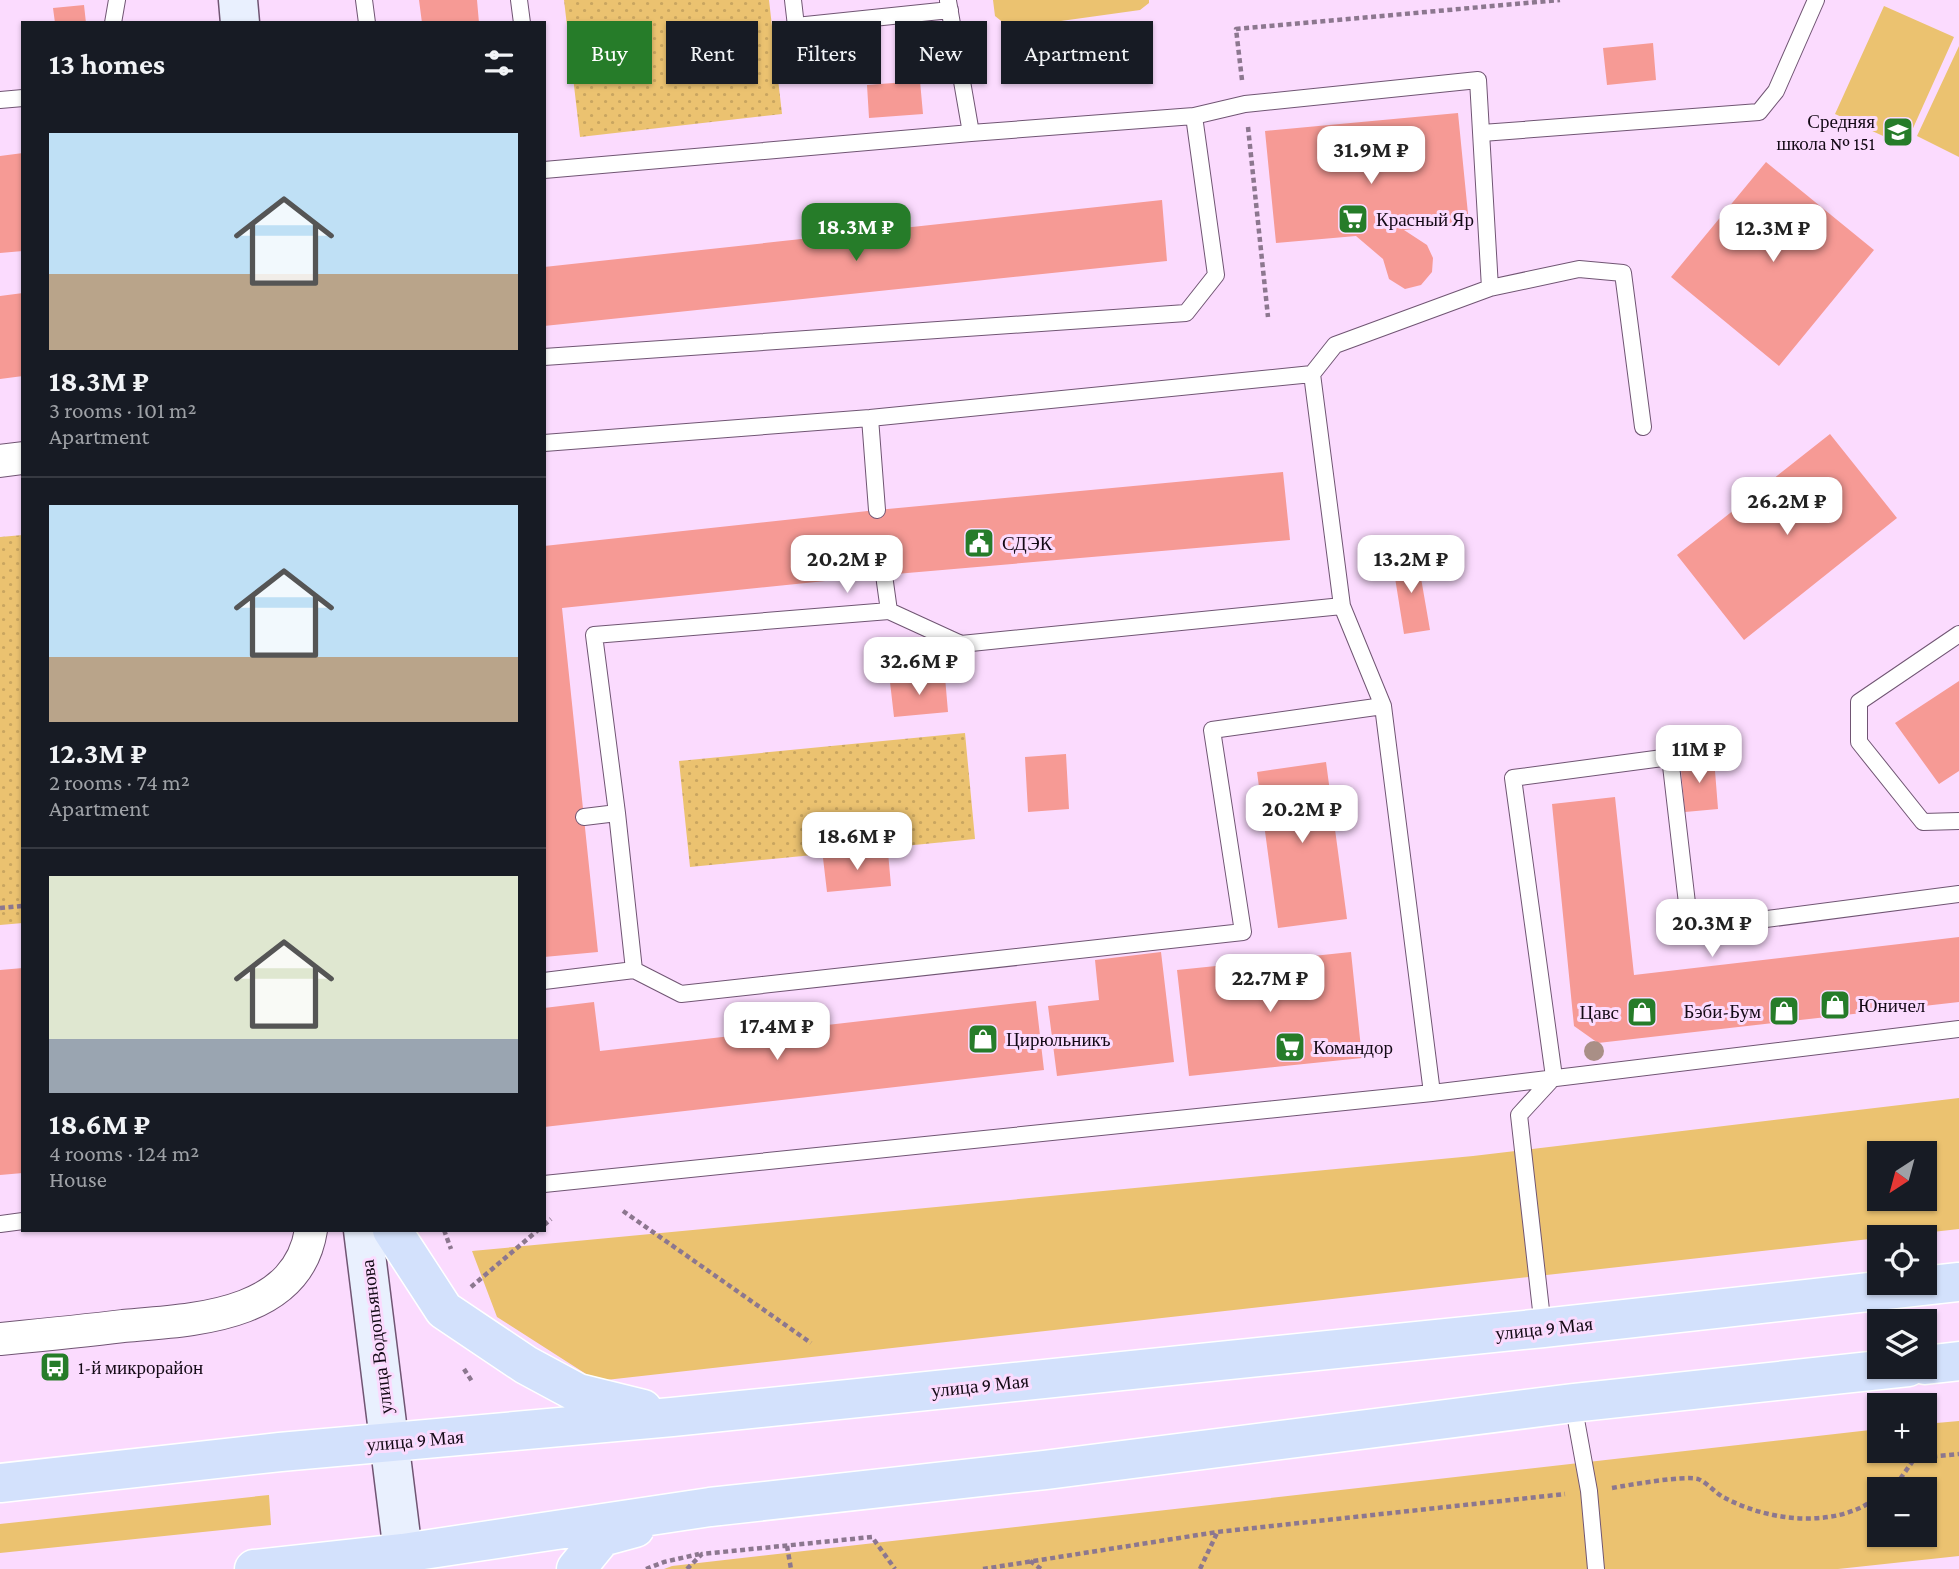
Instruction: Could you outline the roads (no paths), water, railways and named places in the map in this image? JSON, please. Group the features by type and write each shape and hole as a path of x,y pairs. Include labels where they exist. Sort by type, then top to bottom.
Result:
{"main road":[{"path":"393,1232 444,1310 526,1365 578,1393 672,1417"},
{"name":"улица 9 Мая","path":"0,1483 1543,1328 1959,1282"},
{"path":"1937,1364 1959,1361"},
{"path":"254,1569 404,1561 710,1507 1045,1470 1573,1403 1867,1371"},
{"path":"576,1569 603,1537 710,1507"}],"street":[{"path":"238,0 240,21"},
{"path":"0,461 21,458"},
{"path":"0,1339 208,1318 243,1308 267,1295 295,1272 311,1232"},
{"name":"улица Водопьянова","path":"363,1232 404,1561"}],"lane":[{"path":"113,21 117,0"},
{"path":"364,0 367,21"},
{"path":"519,0 522,21"},
{"path":"793,0 796,26 949,5 971,133"},
{"path":"1482,134 1759,111 1776,91 1816,0"},
{"path":"546,170 1194,116 1245,104 1478,79 1490,288"},
{"path":"0,100 21,98"},
{"path":"546,358 1185,313 1216,275 1194,116"},
{"path":"1432,1093 1382,706 1342,607 1312,374 1335,345 1490,288 1579,269 1623,273 1643,427"},
{"path":"546,443 870,418 1312,374"},
{"path":"870,418 877,510"},
{"path":"884,575 889,611"},
{"path":"634,970 618,813 594,635 889,611 961,644 1342,607"},
{"path":"1959,634 1859,702 1859,742 1923,822 1959,821"},
{"path":"546,981 634,970 681,994 1243,932 1212,730 1382,706"},
{"path":"1554,1077 1513,778 1670,757 1690,929 1959,894"},
{"path":"584,817 618,813"},
{"path":"546,1184 1432,1093 1959,1029"},
{"path":"1543,1328 1519,1115 1554,1077"},
{"path":"0,1224 21,1222"},
{"path":"1573,1403 1589,1492 1596,1569"}],"place":[{"name":"Средняя школа № 151","path":"1898,132"},
{"name":"Красный Яр","path":"1353,219"},
{"name":"СДЭК","path":"979,543"},
{"name":"Юничел","path":"1835,1005"},
{"name":"Бэби-Бум","path":"1784,1011"},
{"name":"Цавс","path":"1642,1012"},
{"name":"Цирюльникъ","path":"983,1039"},
{"name":"Командор","path":"1290,1047"},
{"name":"1-й микрорайон","path":"55,1367"}]}
